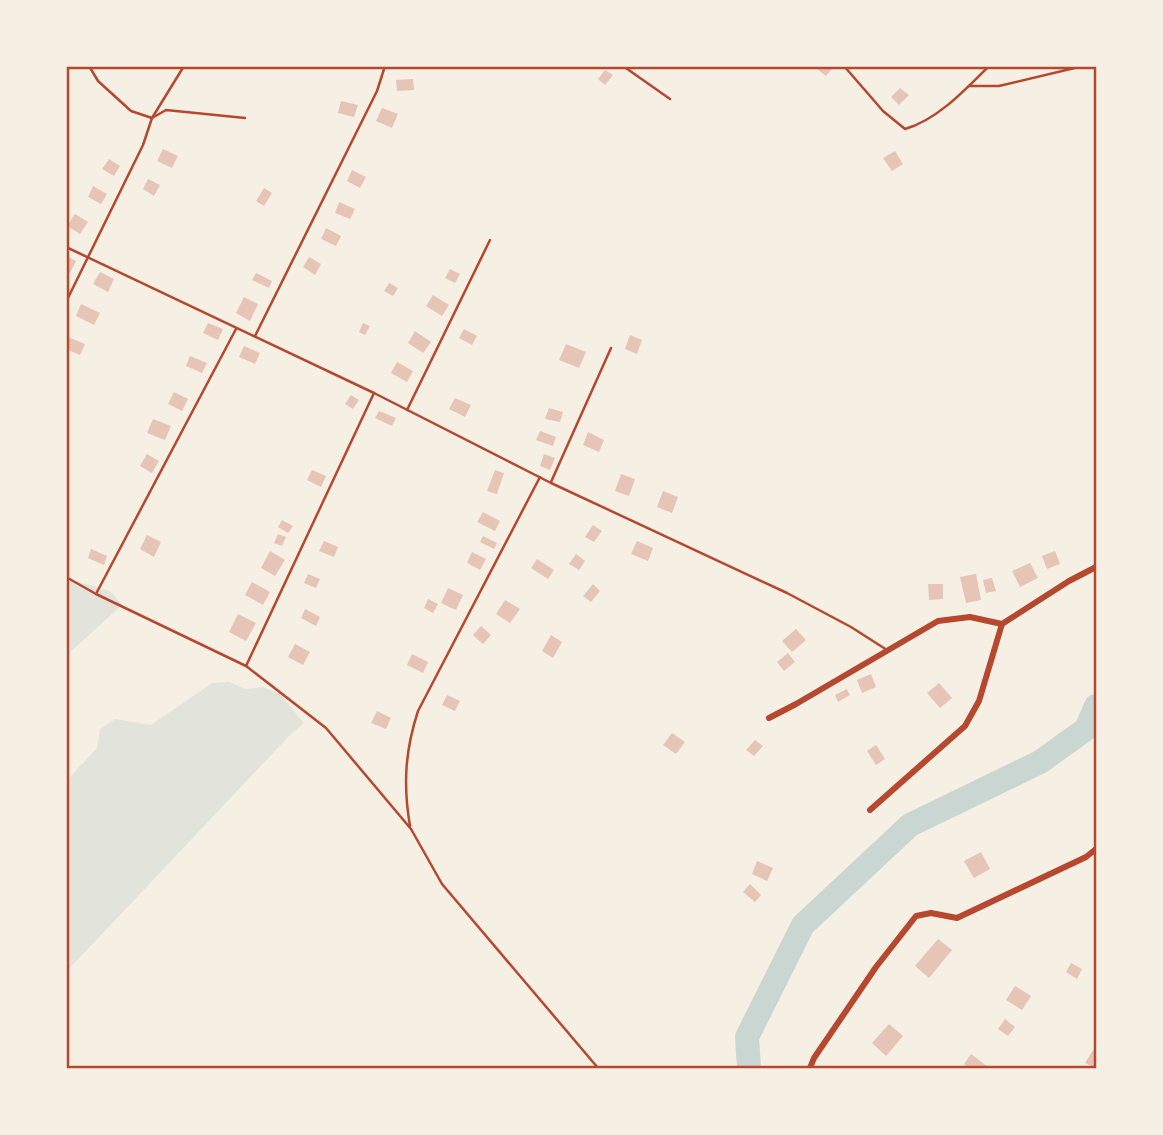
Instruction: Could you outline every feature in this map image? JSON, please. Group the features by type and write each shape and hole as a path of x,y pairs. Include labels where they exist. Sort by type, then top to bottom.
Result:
{"street":[{"path":"870,810 965,726 979,701 1002,624 1069,581 1097,567"},
{"path":"769,718 938,621 970,617 1002,624"},
{"path":"810,1069 814,1058 876,967 916,916 931,913 957,918 1086,857 1097,849"}],"lane":[{"path":"89,66 98,81 131,111 152,118 166,110 245,118"},
{"path":"66,302 90,258 143,145 152,118 184,66"},
{"path":"255,336 377,91 385,66"},
{"path":"623,66 670,99"},
{"path":"844,66 883,111 905,129 921,124 969,86 989,66"},
{"path":"969,86 999,86 1083,66"},
{"path":"407,410 490,240"},
{"path":"66,247 374,393 551,483 787,593 851,627 887,650"},
{"path":"96,594 236,329"},
{"path":"551,483 611,348"},
{"path":"246,666 374,393"},
{"path":"411,829 406,799 408,742 418,711 540,477"},
{"path":"66,577 246,666 326,728 411,829 442,884 598,1069"}],"shaded area":[{"path":"69,579 110,591 122,605 67,655 67,582"},
{"path":"229,682 246,689 263,687 280,694 304,723 67,971 67,780 97,748 100,729 115,719 151,725 212,683"}],"building":[{"path":"819,66 834,66 826,76 817,69"},
{"path":"605,70 613,75 605,85 598,79"},
{"path":"413,79 414,90 397,91 396,80"},
{"path":"900,88 909,95 899,105 891,97"},
{"path":"341,101 358,105 354,117 338,113"},
{"path":"382,108 398,114 392,128 376,121"},
{"path":"163,149 178,156 172,168 157,161"},
{"path":"895,151 903,164 892,171 883,158"},
{"path":"109,159 120,166 114,176 102,169"},
{"path":"352,170 366,177 360,188 347,181"},
{"path":"148,179 160,185 154,196 143,189"},
{"path":"93,186 107,194 101,204 88,197"},
{"path":"264,188 272,193 264,206 256,201"},
{"path":"339,202 355,209 350,219 335,213"},
{"path":"75,214 88,222 80,234 67,226"},
{"path":"326,228 341,236 336,246 321,239"},
{"path":"66,256 76,261 70,273 66,271"},
{"path":"309,257 321,264 315,275 303,267"},
{"path":"450,269 460,274 455,283 445,278"},
{"path":"100,272 114,279 108,292 93,284"},
{"path":"256,273 272,281 269,288 252,280"},
{"path":"389,283 398,288 393,296 384,291"},
{"path":"433,295 449,305 442,316 426,306"},
{"path":"244,297 258,304 250,321 236,313"},
{"path":"81,304 100,313 94,325 76,316"},
{"path":"208,323 223,329 218,340 203,333"},
{"path":"363,323 370,326 365,335 359,332"},
{"path":"464,329 477,336 472,345 459,338"},
{"path":"415,331 431,342 423,353 408,343"},
{"path":"630,335 642,340 637,354 625,349"},
{"path":"66,336 85,344 80,355 66,349"},
{"path":"566,344 586,352 579,368 559,360"},
{"path":"244,346 260,353 255,364 239,357"},
{"path":"190,356 207,363 202,373 186,366"},
{"path":"397,362 413,371 407,382 391,373"},
{"path":"174,392 188,399 182,411 168,404"},
{"path":"351,395 359,400 353,409 345,404"},
{"path":"455,398 471,405 465,417 449,409"},
{"path":"549,408 563,412 560,422 545,419"},
{"path":"379,411 396,418 392,426 375,418"},
{"path":"153,419 171,426 165,440 147,433"},
{"path":"540,431 556,437 553,446 536,440"},
{"path":"588,432 604,440 599,452 583,445"},
{"path":"147,454 159,461 152,473 140,466"},
{"path":"544,454 555,458 550,470 540,466"},
{"path":"312,470 326,476 321,487 307,480"},
{"path":"495,470 504,473 497,494 487,491"},
{"path":"621,474 635,479 629,496 615,491"},
{"path":"663,491 678,497 672,513 657,507"},
{"path":"483,512 500,521 495,531 477,522"},
{"path":"282,520 293,526 288,533 278,527"},
{"path":"593,525 602,531 594,542 585,537"},
{"path":"278,534 286,537 282,546 274,543"},
{"path":"147,535 161,542 154,557 140,549"},
{"path":"483,536 497,543 494,549 480,542"},
{"path":"324,541 338,547 334,557 319,551"},
{"path":"637,541 653,548 648,561 631,554"},
{"path":"91,549 107,556 104,565 88,558"},
{"path":"270,551 285,560 275,576 261,568"},
{"path":"1055,551 1060,564 1047,569 1042,556"},
{"path":"472,552 486,559 480,570 467,563"},
{"path":"576,554 585,561 579,570 569,564"},
{"path":"537,559 554,570 548,579 531,568"},
{"path":"1030,563 1038,578 1020,587 1012,571"},
{"path":"308,574 320,579 316,588 304,583"},
{"path":"976,574 981,600 966,603 960,577"},
{"path":"992,578 996,591 986,593 983,580"},
{"path":"252,582 270,592 263,605 245,595"},
{"path":"593,584 600,591 591,602 583,596"},
{"path":"928,584 943,584 943,599 929,600"},
{"path":"448,588 463,595 456,610 441,603"},
{"path":"428,599 438,604 433,613 424,608"},
{"path":"505,600 520,609 510,623 496,614"},
{"path":"305,609 320,617 316,626 301,618"},
{"path":"238,614 256,623 246,641 229,632"},
{"path":"481,626 491,635 483,644 473,635"},
{"path":"796,629 806,640 792,652 782,641"},
{"path":"551,635 562,642 553,658 542,651"},
{"path":"295,644 310,652 303,665 288,657"},
{"path":"788,653 795,662 784,671 777,662"},
{"path":"412,654 428,662 423,673 407,665"},
{"path":"871,674 876,687 862,693 857,680"},
{"path":"939,683 952,698 940,708 927,693"},
{"path":"847,689 850,695 838,702 835,695"},
{"path":"447,695 460,701 455,711 442,705"},
{"path":"377,711 391,718 386,729 371,723"},
{"path":"672,733 685,742 676,754 663,745"},
{"path":"755,740 763,746 754,756 746,750"},
{"path":"876,745 885,759 876,765 867,751"},
{"path":"981,852 990,869 974,878 964,861"},
{"path":"757,861 773,868 767,881 752,874"},
{"path":"750,884 761,895 755,902 743,892"},
{"path":"938,939 952,950 929,978 915,966"},
{"path":"1071,963 1082,969 1077,979 1066,972"},
{"path":"1015,986 1031,996 1022,1010 1006,1000"},
{"path":"1005,1019 1015,1027 1008,1036 998,1029"},
{"path":"889,1024 903,1036 886,1056 872,1043"},
{"path":"1093,1050 1096,1053 1096,1068 1085,1063"},
{"path":"971,1054 988,1067 969,1068 964,1064"}],"waterway":[{"path":"749,1068 747,1037 803,925 910,825 1040,762 1086,729 1096,706"}]}
